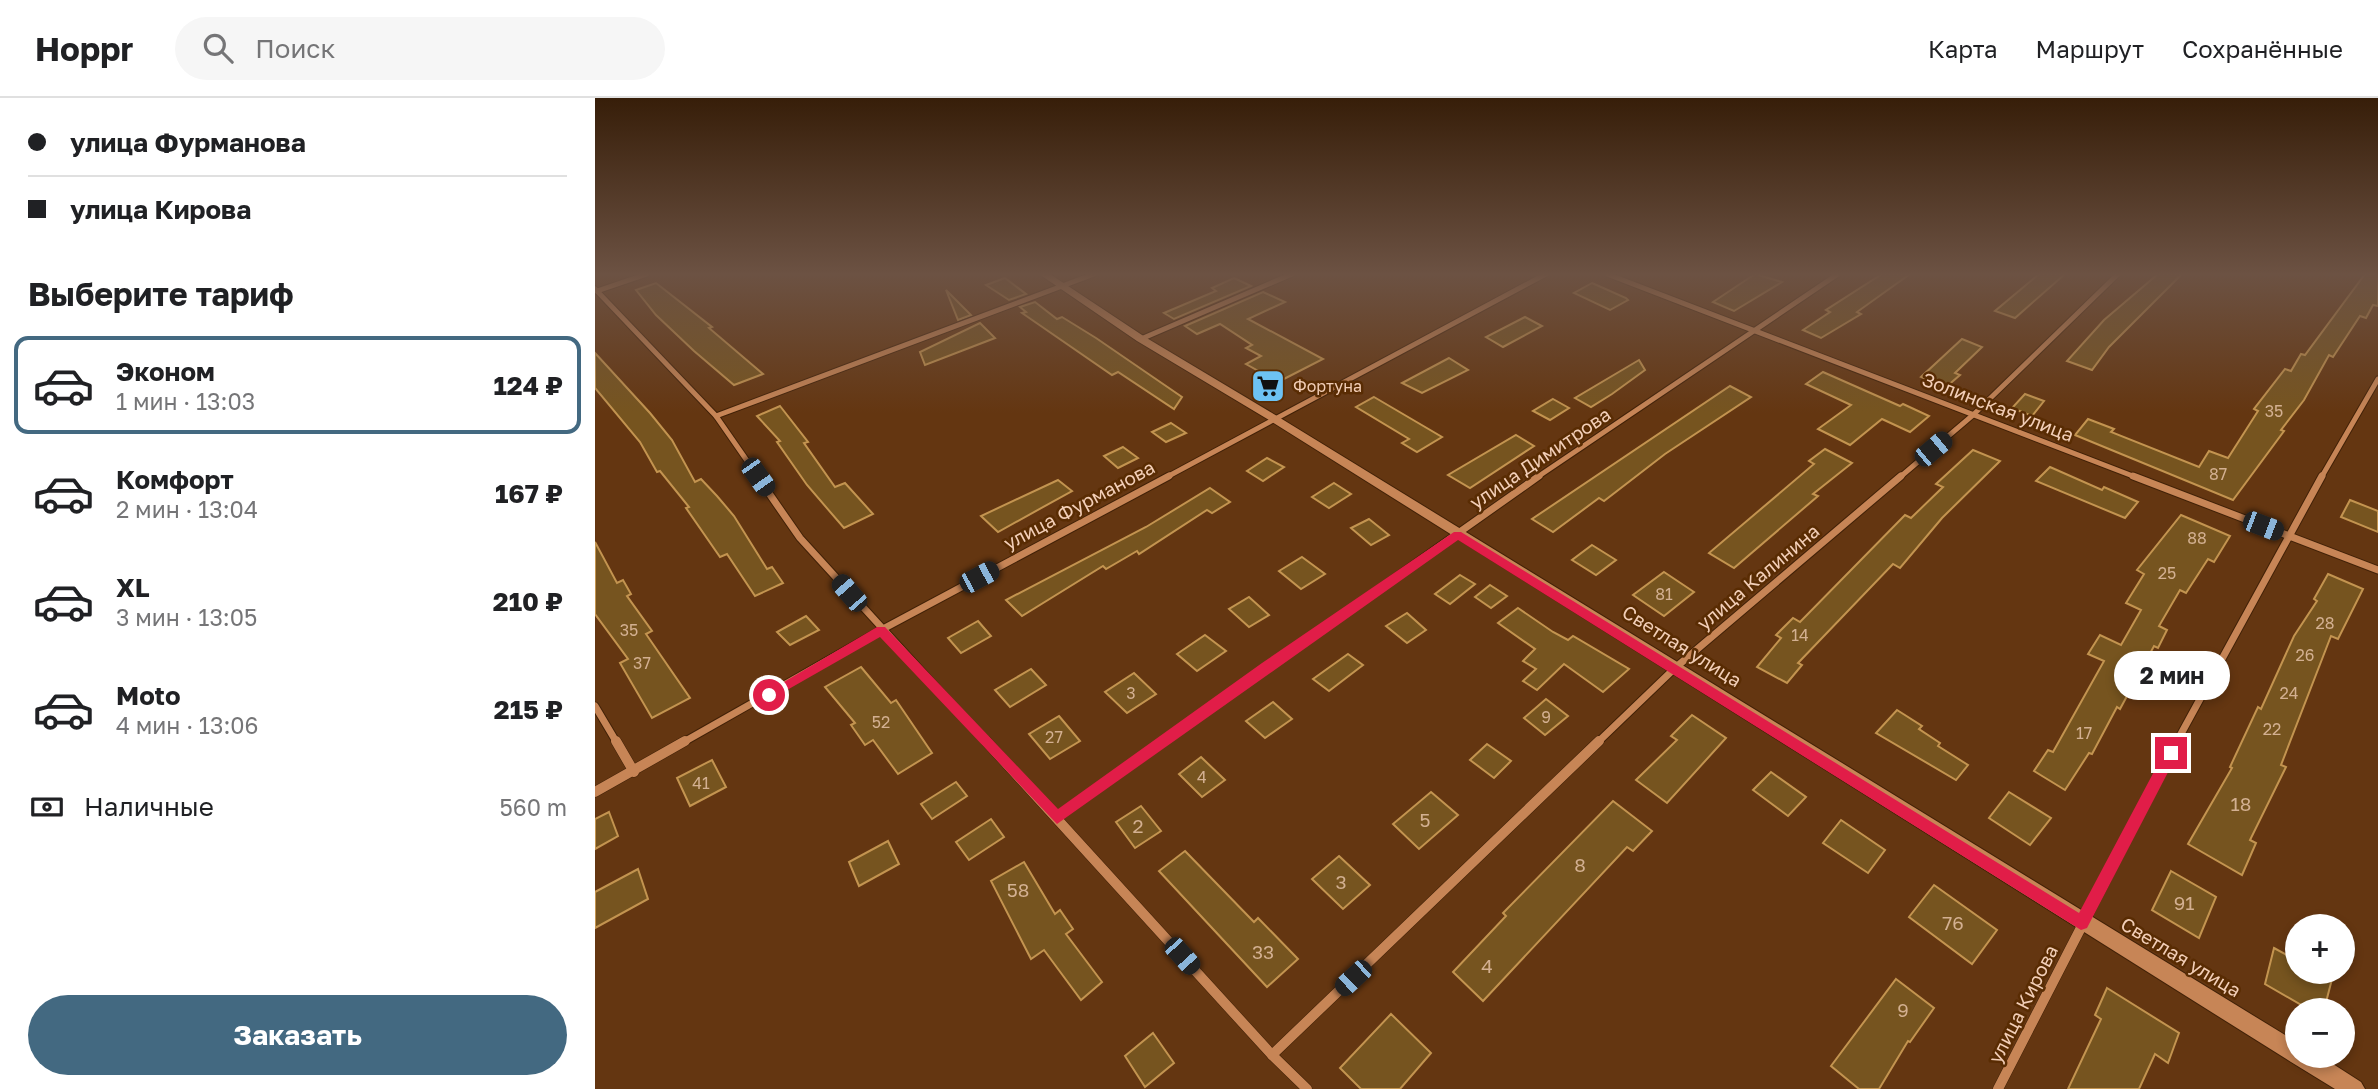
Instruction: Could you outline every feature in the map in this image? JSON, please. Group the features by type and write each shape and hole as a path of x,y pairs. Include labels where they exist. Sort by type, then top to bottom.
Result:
{"main road":[{"name":"Светлая улица","path":"1112,320 2285,1047"},
{"name":"Светлая улица","path":"2319,1068 2354,1089"}],"street":[{"path":"625,320 716,416 800,538 881,630 1057,817 1272,1055 1307,1089"},
{"path":"716,416 971,320"},
{"path":"1140,339 1184,320"},
{"name":"улица Фурманова","path":"595,792 881,630 1458,320"},
{"name":"Золинская улица","path":"1728,320 2378,570"},
{"name":"улица Димитрова","path":"1057,817 1266,666 1458,535 1477,518 1771,320"},
{"name":"улица Калинина","path":"1272,1055 1675,668 1973,415 2070,320"},
{"name":"улица Кирова","path":"1998,1089 2081,923 2287,535 2378,379"},
{"path":"595,706 634,772"}],"building":[{"path":"662,320 703,320 763,374 734,385"},
{"path":"1033,320 1067,320 1182,397 1174,409 1118,372 1112,375"},
{"path":"1198,320 1250,320 1323,359 1278,382 1246,364 1261,356 1246,348 1252,345 1220,324 1197,334 1185,326"},
{"path":"1519,320 1531,320 1542,326 1503,347 1486,337"},
{"path":"1818,320 1851,320 1821,338 1803,330"},
{"path":"2104,320 2136,320 2109,347 2092,370 2067,361"},
{"path":"2331,320 2357,320 2333,357 2329,355 2304,400 2281,430 2284,431 2233,500 2075,435 2088,419 2114,429 2111,432 2199,467 2209,451 2228,458 2258,411 2254,409 2285,369 2291,371 2301,354 2305,355"},
{"path":"980,323 995,338 925,365 920,352"},
{"path":"1962,339 1982,347 1955,373 1960,375 1946,387 1921,377"},
{"path":"595,353 650,413 672,440 695,482 701,479 717,496 734,516 767,569 772,567 783,583 755,596 727,554 720,557 686,508 689,507 660,471 657,472 640,442 595,388"},
{"path":"1449,358 1468,370 1422,393 1402,383"},
{"path":"1639,360 1645,370 1591,407 1575,398"},
{"path":"1823,372 1929,416 1910,432 1882,419 1850,445 1818,429 1851,405 1806,384"},
{"path":"1730,386 1751,397 1665,454 1604,501 1599,498 1553,532 1532,519"},
{"path":"2025,394 2044,401 2032,416 2012,408"},
{"path":"1374,397 1442,437 1417,452 1402,443 1409,439 1356,407"},
{"path":"1553,399 1569,408 1550,420 1533,411"},
{"path":"780,406 808,442 804,443 835,487 845,483 873,514 844,528 807,485 777,442 780,441 757,416"},
{"path":"1171,423 1186,433 1166,442 1152,432"},
{"path":"1516,435 1534,446 1470,488 1448,475"},
{"path":"1123,447 1138,458 1118,468 1104,456"},
{"path":"1825,449 1852,463 1813,494 1818,496 1734,568 1709,553 1814,464 1809,461"},
{"path":"1973,450 2000,461 1942,518 1900,568 1893,564 1798,663 1802,665 1787,683 1757,667 1781,638 1776,635 1793,618 1800,622 1905,515 1911,518 1943,487 1936,484"},
{"path":"1267,458 1284,467 1263,481 1247,471"},
{"path":"2050,467 2102,490 2104,487 2138,502 2125,518 2036,481"},
{"path":"1058,480 1072,491 998,532 981,516"},
{"path":"1334,483 1351,494 1329,508 1312,497"},
{"path":"1210,488 1230,502 1212,513 1207,510 1139,554 1137,551 1106,569 1103,566 1022,616 1006,600 1146,527"},
{"path":"2350,500 2378,511 2378,532 2341,517"},
{"path":"2181,515 2230,536 2214,562 2208,559 2186,593 2180,590 2159,626 2167,630 2158,648 2154,646 2120,709 2117,707 2092,754 2089,753 2065,790 2034,771 2048,750 2053,752 2104,661 2088,654 2100,635 2121,645 2141,610 2126,603 2144,574 2137,570"},
{"path":"1369,519 1389,535 1371,545 1351,528"},
{"path":"595,542 617,583 623,580 631,594 627,596 652,631 646,634 690,698 652,718 620,663 628,659 595,614"},
{"path":"1592,545 1616,560 1596,575 1572,560"},
{"path":"1302,557 1325,574 1301,589 1279,571"},
{"path":"1664,572 1694,592 1664,616 1633,595"},
{"path":"2328,574 2363,589 2338,639 2331,636 2281,765 2286,767 2250,840 2256,843 2242,875 2188,844 2232,768 2230,767 2258,707 2261,709 2294,636 2317,601 2314,599"},
{"path":"1460,575 1475,584 1450,604 1435,594"},
{"path":"1490,585 1507,596 1491,608 1475,597"},
{"path":"1249,597 1269,615 1249,627 1229,609"},
{"path":"1518,608 1553,632 1568,640 1573,636 1629,669 1603,692 1564,664 1537,690 1523,681 1536,669 1523,661 1535,649 1498,623"},
{"path":"1407,613 1426,630 1407,643 1386,626"},
{"path":"806,616 819,630 790,645 777,632"},
{"path":"978,621 991,636 961,653 948,638"},
{"path":"1205,635 1226,651 1197,671 1177,654"},
{"path":"1348,654 1363,665 1329,691 1313,679"},
{"path":"861,667 891,703 896,700 932,753 898,774 873,740 865,745 851,725 855,723 825,687"},
{"path":"1031,669 1046,685 1010,707 995,690"},
{"path":"1134,673 1156,694 1127,713 1105,692"},
{"path":"1546,699 1568,716 1545,735 1524,718"},
{"path":"1273,702 1292,719 1265,738 1246,721"},
{"path":"1897,710 1922,726 1919,729 1940,743 1938,746 1968,765 1956,780 1876,733"},
{"path":"1692,715 1726,738 1667,803 1636,780 1677,740 1671,736"},
{"path":"1059,716 1080,741 1050,759 1029,734"},
{"path":"1487,744 1511,761 1494,778 1470,760"},
{"path":"1201,757 1225,780 1202,797 1179,774"},
{"path":"712,760 726,787 690,806 677,778"},
{"path":"1771,772 1806,797 1788,816 1753,790"},
{"path":"956,782 967,796 932,819 921,804"},
{"path":"1431,792 1458,815 1419,849 1393,824"},
{"path":"2009,792 2051,818 2030,845 1989,818"},
{"path":"1613,801 1652,831 1633,851 1627,847 1483,1001 1453,972 1506,916 1503,913"},
{"path":"1141,806 1161,831 1135,848 1116,822"},
{"path":"609,812 618,836 595,849 595,819"},
{"path":"991,819 1004,837 969,860 956,842"},
{"path":"1841,820 1885,850 1868,873 1823,843"},
{"path":"888,841 899,864 859,886 849,862"},
{"path":"1185,851 1254,922 1258,918 1298,959 1267,987 1159,871"},
{"path":"1339,856 1370,885 1343,909 1312,879"},
{"path":"1024,862 1055,914 1060,910 1073,929 1066,934 1102,982 1081,1000 1044,950 1031,959 991,881"},
{"path":"638,869 648,899 595,928 595,892"},
{"path":"2171,871 2216,897 2199,938 2152,910"},
{"path":"1934,885 1997,930 1972,964 1909,917"},
{"path":"2274,948 2285,954 2285,984 2331,984 2327,998 2289,998 2265,984"},
{"path":"1896,979 1934,1008 1910,1042 1908,1041 1879,1089 1859,1089 1831,1066"},
{"path":"2107,988 2179,1033 2168,1063 2155,1054 2139,1089 2068,1089 2101,1019 2095,1015"},
{"path":"1391,1014 1431,1053 1400,1089 1361,1089 1340,1068"},
{"path":"1153,1033 1174,1063 1145,1087 1125,1056"}],"place":[{"name":"Фортуна","path":"1268,386"}],"route":[{"path":"769,695 881,630 1057,817 1266,666 1458,535 2081,923 2171,753"}]}
